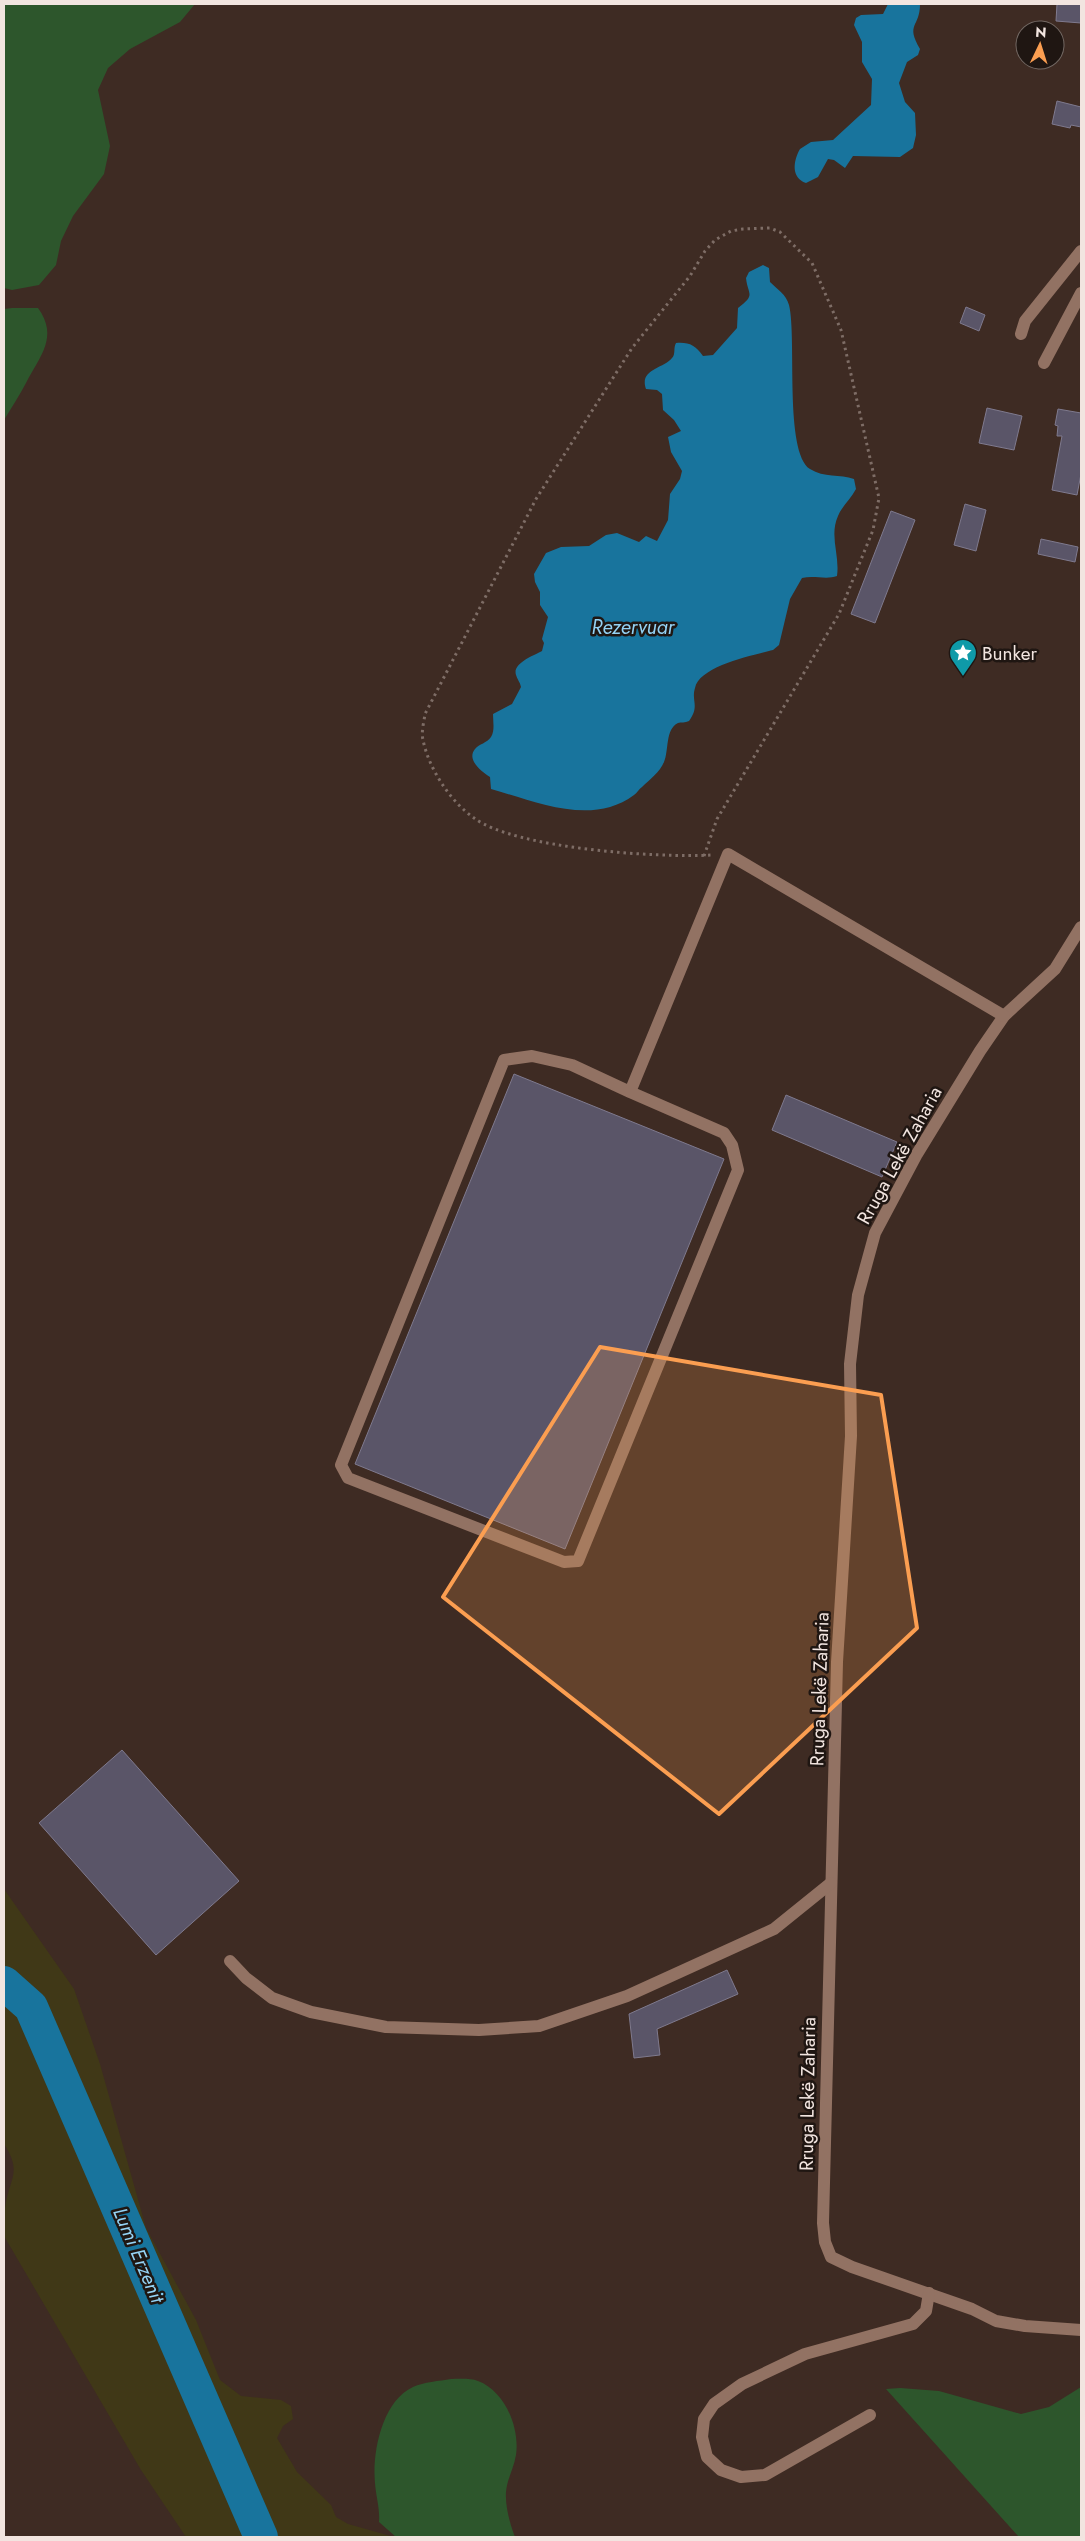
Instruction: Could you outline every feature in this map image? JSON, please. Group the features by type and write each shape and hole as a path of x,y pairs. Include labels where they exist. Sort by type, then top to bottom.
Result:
{"street":[{"path":"1021,334 1025,321 1081,251"},
{"path":"1044,363 1081,293"},
{"path":"630,1092 728,854 1004,1016"},
{"name":"Rruga Lekë Zaharia","path":"1081,927 1055,969 1004,1016 980,1051 917,1154 875,1233 858,1295 850,1364 851,1436 837,1662 823,2223 825,2242 831,2256 852,2267 929,2293 996,2321 1026,2326 1081,2330"},
{"path":"532,1056 572,1065 630,1092 724,1133 732,1145 738,1170 578,1561 564,1562 348,1478 341,1465 504,1060 532,1056"},
{"path":"230,1961 246,1978 272,1998 311,2012 386,2027 479,2030 539,2026 627,1996 774,1929 831,1883"},
{"path":"870,2415 766,2475 742,2477 721,2470 707,2457 702,2437 704,2419 714,2404 742,2384 805,2354 913,2324 926,2312 929,2293"}],"path":[{"path":"704,856 718,820 839,614 873,530 879,498 841,330 827,293 812,263 791,240 770,228 731,231 715,240 705,251 690,276 632,348 536,499 425,714 422,739 434,770 457,803 475,819 502,832 574,847 682,856 704,856 728,854"}],"highlighted area":[{"path":"600,1347 881,1395 917,1628 719,1814 443,1597"}],"green space":[{"path":"4,4 195,4 180,22 130,49 108,68 98,90 110,146 104,174 73,216 61,241 56,265 39,285 12,290 4,288"},
{"path":"38,308 44,318 47,337 41,355 4,420 4,309"},
{"path":"451,2379 472,2379 488,2386 496,2393 509,2412 516,2433 517,2444 515,2460 506,2492 506,2503 515,2537 396,2537 379,2522 374,2471 375,2457 381,2429 387,2416 402,2394 413,2387"},
{"path":"1081,2387 1081,2537 1019,2537 886,2389 900,2388 939,2391 1021,2414 1049,2407"}],"sand":[{"path":"4,1889 74,1989 100,2064 146,2228 196,2320 220,2380 241,2396 281,2400 291,2406 293,2419 283,2426 277,2438 297,2472 331,2505 336,2517 348,2524 394,2537 186,2537 141,2470 4,2236 4,2211 14,2169 10,2154 4,2144"}],"water":[{"path":"888,4 920,4 918,18 913,30 920,49 918,55 907,62 899,83 905,102 915,113 916,135 913,148 900,157 853,156 845,168 834,160 828,159 818,177 806,183 801,181 795,169 800,149 811,142 833,140 871,105 872,79 862,62 862,42 854,25 856,18 861,15 883,14"},
{"name":"Rezervuar","path":"763,265 769,268 770,282 784,295 789,305 794,418 797,441 802,458 810,469 815,472 854,479 856,489 840,512 835,523 837,576 829,578 802,578 790,599 779,645 773,650 728,663 706,673 699,680 694,693 695,707 692,716 689,721 678,723 671,730 666,757 662,766 634,795 617,804 600,809 581,810 544,805 491,789 490,777 476,765 472,757 475,749 491,737 493,714 512,704 521,687 516,675 517,667 525,660 542,651 544,643 542,639 548,617 540,605 540,592 535,582 534,574 546,553 561,547 589,546 606,535 617,533 639,542 646,536 657,541 668,520 670,494 680,479 682,471 671,452 668,437 681,431 674,420 663,410 662,394 657,390 646,389 646,377 653,370 672,358 676,343 691,345 703,356 713,355 737,328 738,308 747,300 750,294 746,278 749,272"}],"building":[{"path":"1057,4 1081,4 1081,23 1056,20"},
{"path":"1057,101 1081,107 1081,127 1071,125 1070,128 1052,124"},
{"path":"966,307 985,315 979,331 960,323"},
{"path":"987,408 1022,416 1014,450 979,443"},
{"path":"1058,409 1081,413 1081,474 1077,495 1052,490 1062,436 1057,436 1058,426 1055,425"},
{"path":"965,504 986,510 976,551 954,545"},
{"path":"891,511 915,520 875,623 851,614"},
{"path":"1041,539 1078,547 1075,562 1038,554"},
{"path":"514,1074 724,1159 565,1549 355,1464"},
{"path":"786,1095 897,1142 882,1177 772,1130"},
{"path":"122,1750 239,1881 156,1955 39,1823"},
{"path":"727,1970 738,1994 657,2029 660,2055 634,2058 629,2014"}],"waterway":[{"name":"Lumi Erzenit","path":"4,1983 31,2007 261,2537"}],"place":[{"name":"Bunker","path":"963,677"}]}
